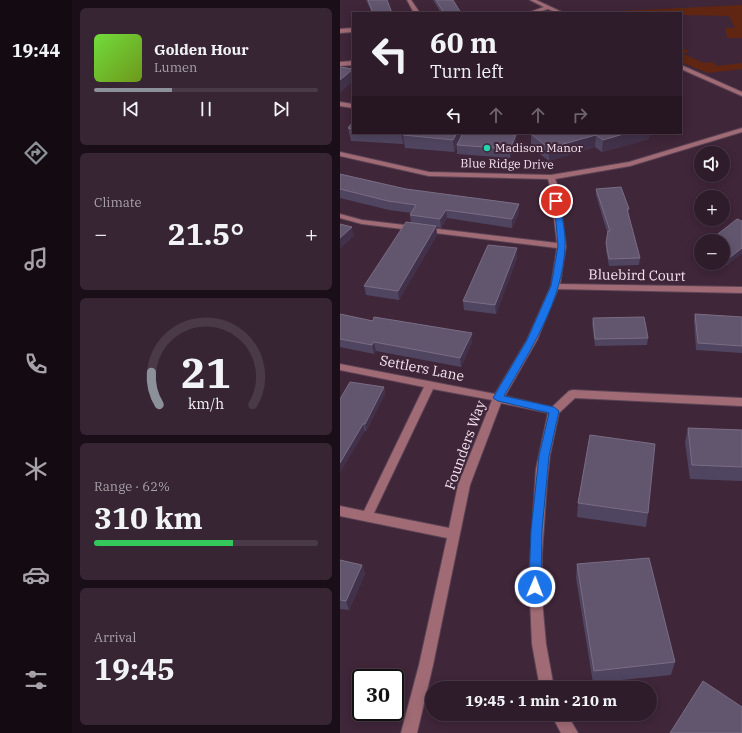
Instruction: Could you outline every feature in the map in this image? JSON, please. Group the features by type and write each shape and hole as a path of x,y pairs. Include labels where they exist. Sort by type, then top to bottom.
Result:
{"street":[{"path":"409,0 416,12"},
{"path":"532,0 559,12"},
{"path":"534,12 549,8"},
{"path":"340,31 352,30"},
{"path":"340,64 352,63"},
{"path":"682,67 742,94"},
{"path":"340,104 352,106"},
{"name":"Blue Ridge Drive","path":"340,154 429,174 551,177 630,164 741,131"},
{"name":"Founders Way","path":"409,733 426,665 464,485 498,398 532,340 555,286 562,246 554,186 551,177"},
{"path":"340,216 362,222 562,246"},
{"name":"Bluebird Court","path":"555,286 742,290"},
{"name":"Settlers Lane","path":"340,367 498,398 554,411"},
{"path":"367,516 430,385"},
{"path":"546,681 537,634 535,597 536,551 544,456 554,411 573,394 742,402"},
{"path":"340,511 454,534"},
{"path":"562,721 570,733"}],"shaded area":[{"path":"742,5 742,38 727,38 725,28 735,28 729,16 682,15 682,12 598,12"},
{"path":"682,48 689,51 683,54 704,63 712,62 717,66 742,63 742,69 708,73 682,62"}],"building":[{"path":"368,0 387,0 392,12 373,12"},
{"path":"436,0 453,0 460,12 443,12"},
{"path":"340,67 352,69 352,70 340,80"},
{"path":"352,123 352,129 348,128"},
{"path":"404,134 456,134 453,140"},
{"path":"462,134 516,135 510,149 457,145"},
{"path":"531,134 624,134 603,140 596,135 549,148"},
{"path":"340,174 406,189 519,204 512,219 446,210 440,219 410,215 416,205 388,201 340,189"},
{"path":"621,187 629,209 627,209 640,258 609,259 606,243 608,231 610,231 596,189"},
{"path":"737,219 742,221 742,248 730,257 730,234 718,234"},
{"path":"406,222 436,226 398,291 364,286"},
{"path":"340,224 352,227 340,238"},
{"path":"488,245 517,248 495,305 463,301"},
{"path":"340,314 373,321 374,317 472,333 460,358 374,342 372,345 340,339"},
{"path":"695,314 742,317 742,346 698,343"},
{"path":"644,317 648,338 595,339 593,318"},
{"path":"350,382 384,387 365,424 363,424 340,463 340,399"},
{"path":"688,428 742,430 742,467 692,465"},
{"path":"590,435 655,444 648,513 578,503"},
{"path":"649,558 675,662 594,671 577,564"},
{"path":"340,560 362,565 346,601 340,600"},
{"path":"703,681 742,707 742,733 670,733"}],"place":[{"name":"Madison Manor","path":"487,148"}],"route":[{"path":"535,587 537,530 544,456 554,411 498,398 532,340 555,286 562,246 556,201"}]}
